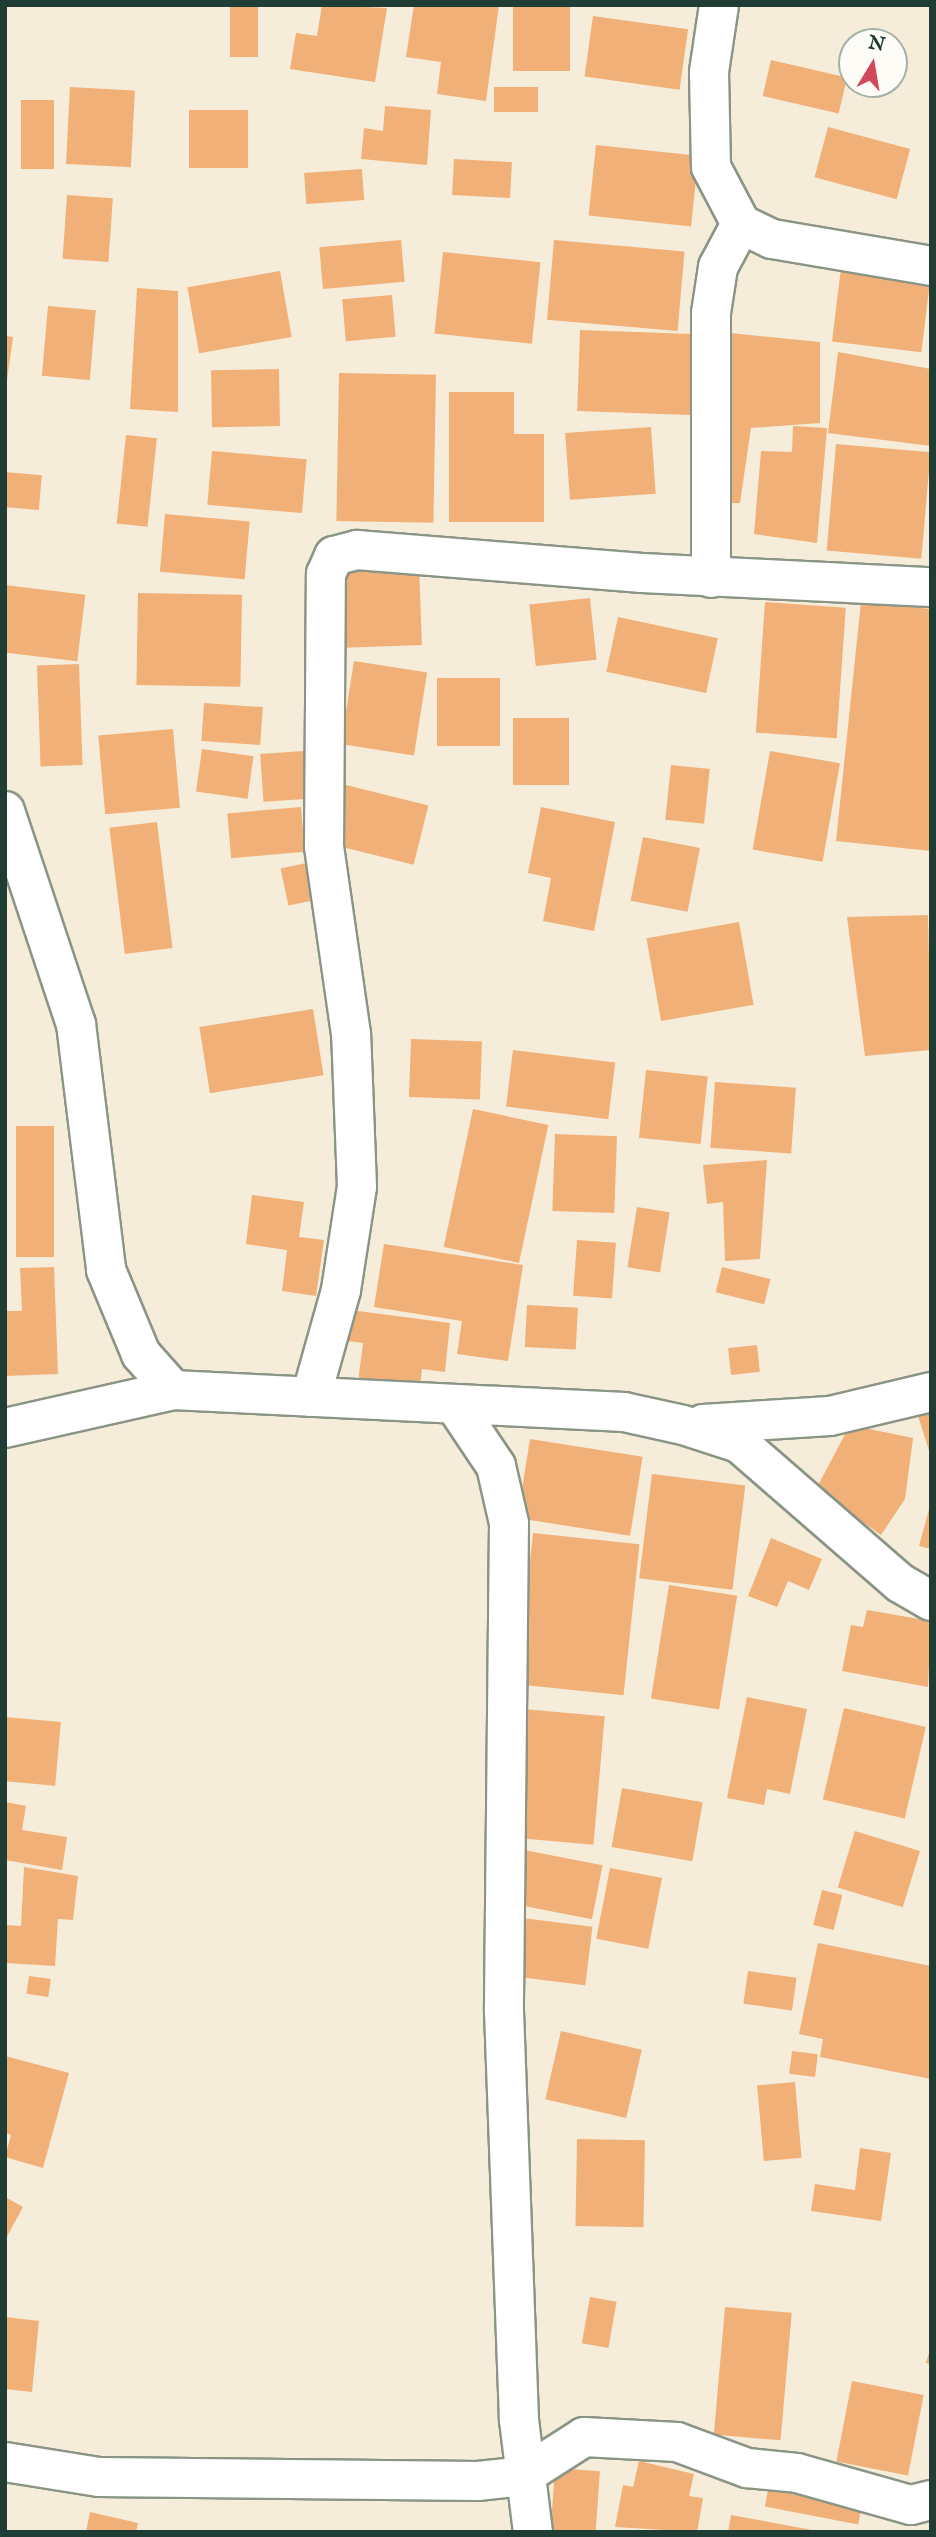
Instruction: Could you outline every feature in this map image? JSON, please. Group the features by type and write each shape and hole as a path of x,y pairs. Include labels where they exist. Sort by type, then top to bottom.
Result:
{"street":[{"path":"719,5 709,72 711,167 741,224 772,240 931,266"},
{"path":"710,578 711,313 718,267 741,224"},
{"path":"311,1397 341,1290 357,1187 351,1034 324,846 326,574 334,556 357,550 710,578 931,587"},
{"path":"5,811 76,1024 106,1269 141,1354 173,1390"},
{"path":"5,1429 173,1390 457,1408 624,1412 683,1425 739,1443 900,1583 931,1601"},
{"path":"683,1425 830,1416 931,1392"},
{"path":"457,1408 496,1466 509,1523 504,2011 523,2476 533,2532"},
{"path":"5,2462 99,2477 523,2476 584,2437 663,2442 747,2468 808,2476 911,2505 931,2500"}],"building":[{"path":"230,5 258,5 258,57 230,57"},
{"path":"322,5 387,8 375,82 290,69 296,33 317,36"},
{"path":"414,5 499,5 486,101 437,94 441,62 406,57"},
{"path":"513,5 570,5 570,71 513,71"},
{"path":"593,16 688,29 680,90 585,76"},
{"path":"771,60 838,75 838,98 842,98 839,114 763,96"},
{"path":"70,87 135,90 131,167 66,164"},
{"path":"494,87 538,87 538,112 494,112"},
{"path":"21,100 54,100 54,169 21,169"},
{"path":"385,106 431,110 427,165 361,159 364,128 383,131"},
{"path":"189,110 248,110 248,168 189,168"},
{"path":"828,127 910,149 897,199 815,177"},
{"path":"596,145 698,156 691,226 589,216"},
{"path":"454,159 512,162 510,198 452,195"},
{"path":"362,169 364,200 306,204 304,173"},
{"path":"67,195 113,198 108,262 63,259"},
{"path":"401,240 405,282 323,289 319,247"},
{"path":"554,240 685,251 678,331 547,320"},
{"path":"443,252 540,262 532,344 434,334"},
{"path":"842,260 931,271 921,352 832,341"},
{"path":"280,271 292,337 199,353 187,287"},
{"path":"137,288 178,291 178,412 130,409"},
{"path":"392,295 396,337 346,341 342,299"},
{"path":"48,306 96,310 90,380 42,376"},
{"path":"580,330 700,334 697,415 577,411"},
{"path":"720,332 820,342 820,423 751,428 740,503 713,503"},
{"path":"5,336 13,337 7,380 5,380"},
{"path":"838,352 931,369 931,446 828,433"},
{"path":"279,369 280,426 212,427 211,370"},
{"path":"339,373 436,375 433,523 336,521"},
{"path":"449,392 514,392 514,434 544,434 544,522 449,522"},
{"path":"793,426 827,428 817,543 754,534 761,451 792,452"},
{"path":"651,427 656,494 570,500 565,433"},
{"path":"126,435 157,438 148,527 117,524"},
{"path":"836,444 931,452 921,559 827,551"},
{"path":"212,451 307,459 302,513 207,505"},
{"path":"5,472 42,475 39,510 5,507"},
{"path":"165,514 250,521 245,579 160,572"},
{"path":"419,563 422,645 338,648 335,566"},
{"path":"5,585 85,595 77,661 5,653"},
{"path":"138,593 242,595 240,687 136,685"},
{"path":"590,598 596,660 536,666 529,604"},
{"path":"765,602 846,608 837,738 756,733"},
{"path":"861,602 931,609 931,851 836,841"},
{"path":"618,617 718,638 706,693 606,672"},
{"path":"354,661 427,673 414,756 341,744"},
{"path":"79,664 83,765 41,766 37,665"},
{"path":"437,678 500,678 500,746 437,746"},
{"path":"204,703 263,707 260,745 201,741"},
{"path":"513,718 569,718 569,785 513,785"},
{"path":"173,729 180,808 105,814 98,736"},
{"path":"202,749 253,756 248,799 196,792"},
{"path":"317,750 320,798 263,802 260,754"},
{"path":"770,751 840,763 823,862 753,849"},
{"path":"671,765 710,769 704,824 665,820"},
{"path":"342,784 428,806 414,865 327,843"},
{"path":"301,807 305,852 231,858 227,813"},
{"path":"541,807 615,822 594,931 543,921 551,878 528,873"},
{"path":"157,822 172,948 125,954 109,828"},
{"path":"643,837 700,848 688,912 631,901"},
{"path":"306,863 314,900 288,906 281,868"},
{"path":"928,915 931,1050 865,1056 847,917"},
{"path":"739,922 754,1005 661,1021 646,938"},
{"path":"313,1009 323,1075 210,1093 199,1027"},
{"path":"411,1039 482,1041 480,1099 409,1097"},
{"path":"513,1050 615,1063 608,1119 506,1107"},
{"path":"646,1070 708,1076 701,1144 639,1138"},
{"path":"715,1082 796,1088 791,1153 710,1148"},
{"path":"473,1109 548,1125 519,1263 444,1247"},
{"path":"16,1126 54,1126 54,1257 16,1257"},
{"path":"555,1134 617,1136 614,1213 552,1211"},
{"path":"767,1160 760,1259 725,1261 723,1202 707,1204 703,1165"},
{"path":"252,1195 304,1202 299,1237 324,1240 316,1296 282,1291 287,1250 246,1244"},
{"path":"637,1207 670,1212 660,1272 627,1267"},
{"path":"577,1240 616,1243 612,1299 573,1296"},
{"path":"384,1244 523,1265 508,1361 457,1354 462,1321 374,1307"},
{"path":"54,1267 58,1374 5,1376 5,1311 22,1311 20,1268"},
{"path":"722,1267 771,1279 764,1304 716,1292"},
{"path":"527,1305 578,1308 576,1350 525,1347"},
{"path":"343,1309 450,1323 445,1372 422,1369 419,1397 357,1390 363,1343 339,1340"},
{"path":"757,1345 760,1372 731,1375 728,1348"},
{"path":"931,1398 931,1454 930,1454 914,1403"},
{"path":"850,1425 913,1438 905,1499 881,1535 816,1489"},
{"path":"530,1439 643,1457 630,1536 517,1518"},
{"path":"652,1474 745,1485 733,1590 639,1578"},
{"path":"931,1502 931,1549 919,1546"},
{"path":"533,1533 639,1544 624,1695 517,1684"},
{"path":"771,1538 822,1559 809,1590 788,1581 777,1607 748,1596"},
{"path":"669,1585 737,1596 719,1709 651,1699"},
{"path":"867,1610 931,1621 928,1687 842,1671 851,1625 863,1627"},
{"path":"747,1697 807,1709 790,1794 767,1789 764,1805 727,1798"},
{"path":"844,1708 926,1727 905,1818 823,1800"},
{"path":"523,1709 605,1716 593,1845 512,1838"},
{"path":"5,1717 61,1722 55,1786 5,1781"},
{"path":"622,1788 703,1802 692,1861 612,1847"},
{"path":"5,1802 26,1806 22,1830 67,1837 62,1870 5,1860"},
{"path":"855,1831 920,1851 903,1907 838,1887"},
{"path":"524,1850 603,1865 592,1919 514,1904"},
{"path":"24,1867 78,1876 73,1920 58,1919 55,1966 5,1963 5,1925 21,1926"},
{"path":"610,1868 662,1878 648,1949 596,1939"},
{"path":"822,1890 842,1895 834,1930 813,1925"},
{"path":"522,1918 592,1927 585,1985 515,1977"},
{"path":"818,1943 931,1966 931,2079 820,2057 823,2039 799,2034"},
{"path":"748,1971 797,1978 792,2010 743,2004"},
{"path":"29,1976 51,1979 48,1997 26,1994"},
{"path":"561,2031 642,2050 626,2118 545,2099"},
{"path":"792,2051 818,2054 815,2077 789,2074"},
{"path":"5,2056 69,2073 43,2168 5,2157 11,2135 5,2133"},
{"path":"795,2082 802,2158 764,2161 757,2085"},
{"path":"577,2139 645,2140 643,2227 575,2226"},
{"path":"860,2148 891,2153 881,2221 811,2211 815,2184 855,2190"},
{"path":"5,2197 23,2207 5,2240"},
{"path":"590,2297 617,2302 608,2348 582,2343"},
{"path":"725,2307 792,2313 781,2440 714,2435"},
{"path":"5,2317 39,2321 32,2392 5,2389"},
{"path":"931,2346 931,2364 926,2363"},
{"path":"852,2381 924,2395 908,2475 836,2461"},
{"path":"639,2461 694,2474 689,2496 703,2498 697,2532 615,2527 623,2485 633,2487"},
{"path":"555,2468 600,2471 596,2532 551,2532"},
{"path":"771,2475 864,2493 858,2525 765,2506"},
{"path":"90,2512 138,2523 136,2532 86,2532"},
{"path":"731,2515 812,2530 812,2532 728,2532"}]}
